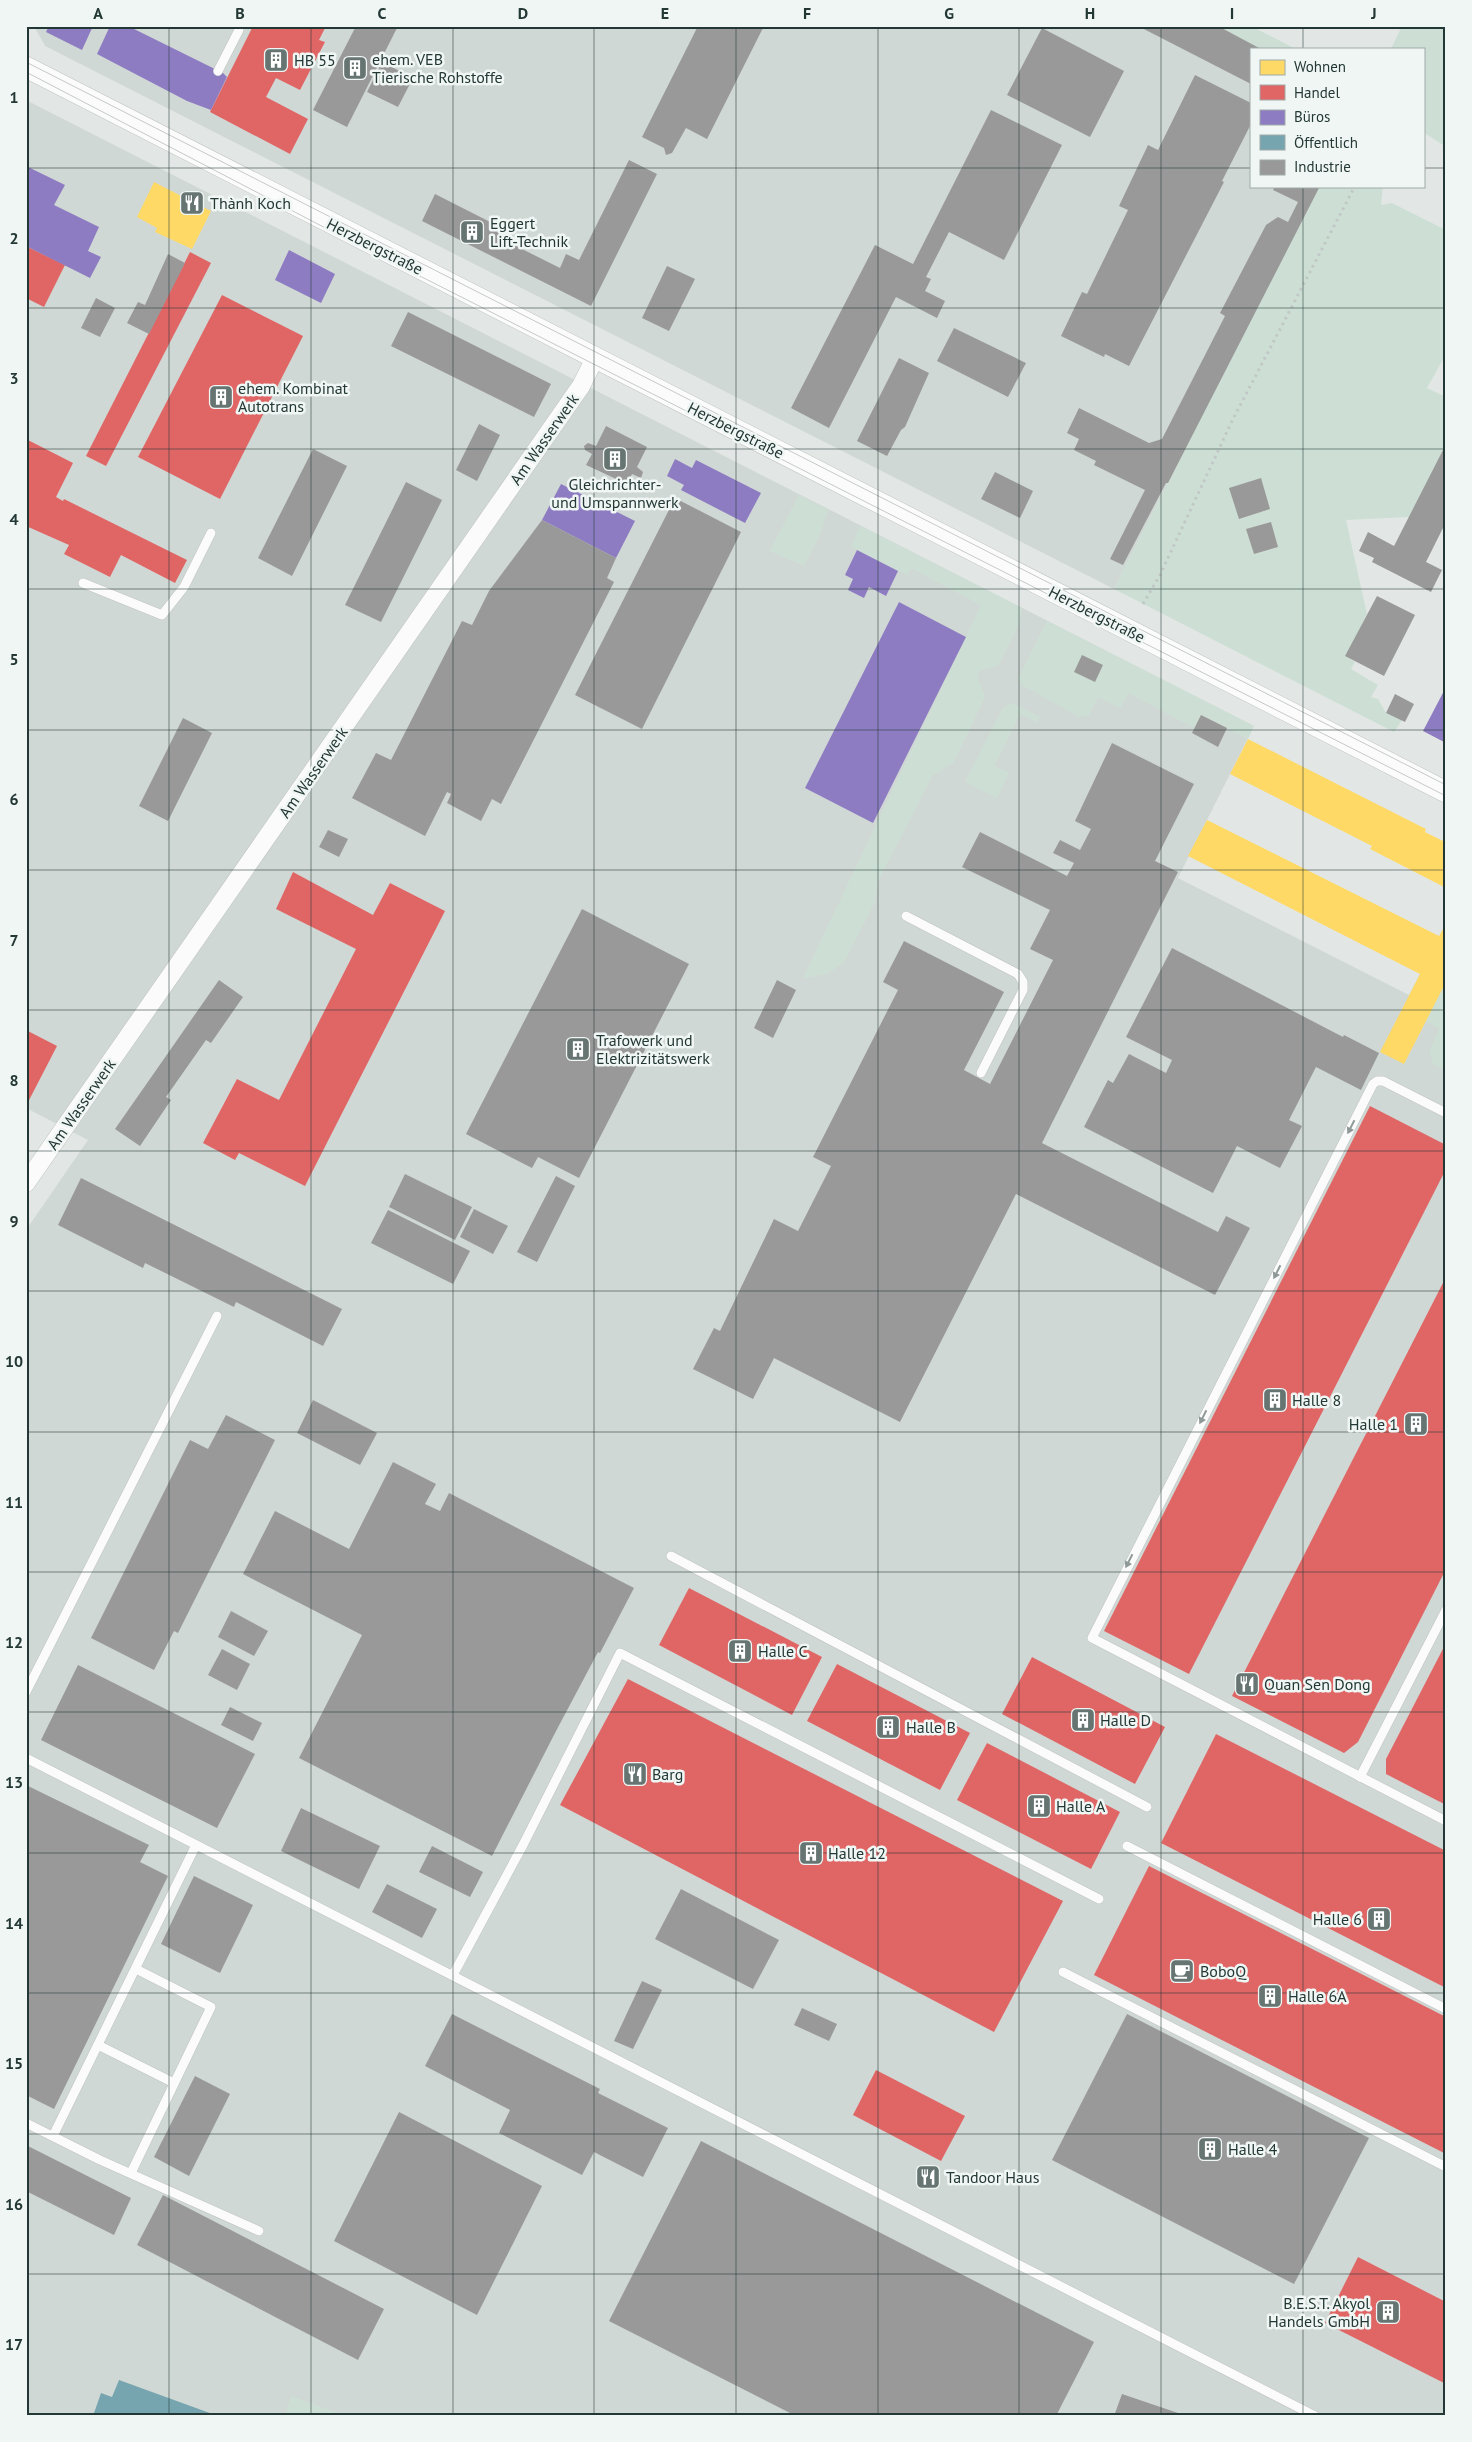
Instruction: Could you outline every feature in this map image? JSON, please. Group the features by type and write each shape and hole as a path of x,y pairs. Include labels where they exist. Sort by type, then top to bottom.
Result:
{"street":[{"name":"Herzbergstraße","path":"26,68 1446,792"},
{"name":"Am Wasserwerk","path":"26,1183 570,402 581,386 595,358"}],"lane":[{"path":"218,71 239,30"},
{"path":"83,584 162,615 184,587 211,534"},
{"path":"906,916 1018,974 1023,982 1023,990 981,1073"},
{"path":"1446,1113 1383,1081 1377,1081 1373,1084 1092,1638 1446,1820"},
{"path":"26,1692 217,1316"},
{"path":"670,1556 1148,1807"},
{"path":"1360,1777 1446,1610"},
{"path":"452,1975 523,1845 620,1653 1099,1899"},
{"path":"26,1758 1315,2416"},
{"path":"53,2136 196,1844"},
{"path":"1127,1846 1446,2009"},
{"path":"131,2173 211,2007 136,1969"},
{"path":"1063,1972 1446,2167"},
{"path":"98,2045 174,2083"},
{"path":"26,2123 259,2231"}],"path":[{"path":"1143,604 1160,575 1233,419 1354,188"}],"shaded area":[{"path":"34,26 1217,26 1259,48 1250,48 1250,188 1319,188 1114,589 45,46"},
{"path":"26,100 1254,726 1178,878 1409,995 1446,924 1446,2416 26,2416 26,1230 88,1140 26,1108"}],"green space":[{"path":"1218,26 1251,26 1294,48 1259,48"},
{"path":"1402,26 1446,26 1446,147 1424,133 1424,48 1391,48"},
{"path":"1318,188 1383,188 1381,205 1392,203 1446,230 1446,354 1427,388 1446,397 1446,444 1409,517 1346,520 1367,614 1346,656 1355,662 1351,669 1378,685 1371,697 1378,699 1386,713 1402,720 1394,732 1114,589"},
{"path":"799,495 828,510 821,532 804,566 770,551"},
{"path":"860,526 1022,608 1019,624 998,666 980,670 977,676 985,697 954,762 933,775 878,881 875,902 844,962 827,974 803,978 981,605 911,568 907,575 851,547"},
{"path":"1047,621 1254,726 1248,739 1201,715 1194,728 1129,693 1120,708 1098,697 1089,715 1079,717 1022,685 1018,679"},
{"path":"1012,703 1040,717 1037,722 1020,714 994,766 1009,773 997,798 965,782 1003,708"},
{"path":"1446,982 1446,1070 1433,1064 1430,1050 1439,1029 1425,1021"},
{"path":"291,2396 346,2416 285,2416"}],"building: Wohnen":[{"path":"154,182 185,198 187,194 201,202 199,205 211,211 192,249 155,232 157,228 137,217"},
{"path":"1248,739 1426,829 1425,832 1443,841 1446,840 1446,888 1370,849 1372,846 1230,774"},
{"path":"1207,820 1439,936 1446,924 1446,982 1404,1064 1380,1052 1420,974 1188,856"}],"building: Handel":[{"path":"253,26 326,26 319,40 325,42 300,90 276,78 266,97 308,119 290,154 210,112"},
{"path":"26,246 65,265 44,307 26,298"},
{"path":"190,252 211,263 106,466 86,456"},
{"name":"ehem. Kombinat Autotrans","path":"222,295 303,336 220,499 138,457"},
{"path":"26,439 73,463 56,497 63,501 64,499 187,560 175,583 121,555 110,577 64,554 69,545 26,526"},
{"path":"293,872 373,915 390,883 445,911 305,1186 239,1153 235,1160 203,1143 237,1079 279,1100 356,949 276,909"},
{"path":"26,1030 57,1046 26,1106"},
{"name":"Halle 8","path":"1370,1106 1446,1145 1446,1169 1189,1674 1104,1631"},
{"name":"Halle 1","path":"1446,1277 1446,1569 1358,1742 1344,1753 1232,1696"},
{"name":"Halle C","path":"689,1588 822,1657 792,1715 659,1645"},
{"path":"1446,1643 1446,1805 1386,1774 1386,1759"},
{"name":"Halle D","path":"1032,1657 1165,1727 1135,1784 1002,1714"},
{"name":"Halle B","path":"837,1664 970,1733 940,1790 807,1721"},
{"name":"Halle 12","path":"628,1679 1063,1901 994,2032 560,1805"},
{"name":"Halle 6","path":"1216,1734 1446,1851 1446,1988 1161,1843"},
{"name":"Halle A","path":"987,1743 1120,1812 1091,1869 957,1800"},
{"name":"Halle 6A","path":"1149,1866 1446,2017 1446,2154 1094,1975"},
{"path":"876,2070 965,2116 941,2161 853,2115"},
{"name":"B.E.S.T. Akyol Handels GmbH","path":"1358,2257 1446,2302 1446,2384 1325,2323"}],"building: Büros":[{"path":"46,26 93,26 82,50 46,32 48,28"},
{"path":"110,26 128,26 223,73 227,77 211,110 187,101 97,54"},
{"path":"26,166 65,185 54,205 99,227 88,251 101,257 90,278 26,246"},
{"path":"289,250 335,274 321,303 275,280"},
{"path":"675,459 692,468 696,460 761,493 745,523 681,490 684,485 667,476"},
{"path":"561,484 635,521 616,558 542,520"},
{"path":"857,550 898,571 886,596 869,587 864,598 848,590 853,579 845,575"},
{"path":"899,602 966,637 873,823 805,788"},
{"path":"1446,687 1446,743 1423,731"}],"building: Öffentlich":[{"path":"119,2380 218,2416 93,2416 101,2393 112,2397"}],"building: Industrie":[{"name":"ehem. VEB Tierische Rohstoffe","path":"356,26 398,26 347,127 313,110"},
{"path":"698,26 764,26 707,139 686,128 672,153 666,155 664,148 642,137"},
{"path":"1138,26 1218,26 1259,48 1250,48 1250,83"},
{"path":"1042,28 1124,71 1090,137 1007,95"},
{"path":"382,62 413,78 398,107 367,92"},
{"path":"1195,75 1250,102 1250,126 1222,181 1224,182 1129,366 1105,354 1104,357 1061,336 1082,292 1087,294 1128,210 1119,206 1148,145 1158,150"},
{"path":"991,110 1062,145 1004,260 949,232 926,277 931,279 925,291 945,301 937,318 896,297 829,428 791,408 875,245 913,264"},
{"name":"Eggert Lift-Technik","path":"629,160 657,174 591,306 422,221 435,194 502,228 498,237 560,268 566,254 579,260"},
{"path":"1274,188 1319,188 1168,483 1166,483 1123,565 1110,559 1145,490 1094,465 1096,461 1074,450 1079,439 1067,433 1079,408 1149,443 1162,439 1225,316 1220,313 1266,225 1278,217 1288,222 1298,202 1273,190"},
{"path":"168,254 185,263 149,334 127,323 138,302 145,305"},
{"path":"667,266 695,279 669,331 642,318"},
{"path":"96,298 115,308 100,337 81,328"},
{"path":"408,312 551,384 534,417 391,346"},
{"path":"954,328 1026,363 1008,397 937,361"},
{"path":"899,358 929,373 905,427 901,430 887,456 857,441"},
{"path":"479,424 500,435 477,481 456,470"},
{"name":"Gleichrichter- und Umspannwerk","path":"606,426 647,447 637,467 643,472 641,478 632,474 627,484 586,465 592,454 585,450 584,446 588,443 596,446"},
{"path":"1446,444 1446,529 1443,528 1426,562 1442,570 1431,592 1372,562 1374,558 1359,551 1368,532 1394,546"},
{"path":"313,449 347,466 292,576 258,558"},
{"path":"995,472 1033,491 1020,518 981,499"},
{"path":"1261,478 1270,509 1239,519 1229,488"},
{"path":"406,482 442,500 381,622 345,605"},
{"path":"675,498 741,532 642,729 575,695"},
{"path":"542,520 616,558 607,578 614,582 501,804 492,799 481,821 447,803 451,794 447,792 425,836 352,798 376,753 391,760 462,621 472,625 489,591"},
{"path":"1271,522 1278,547 1254,554 1246,529"},
{"path":"1377,596 1415,615 1384,676 1345,656"},
{"path":"1082,655 1103,665 1095,682 1074,672"},
{"path":"1395,694 1414,704 1405,722 1386,713"},
{"path":"1201,715 1227,728 1218,747 1192,733"},
{"path":"183,718 212,733 168,821 139,806"},
{"path":"1112,743 1194,784 1155,861 1178,872 1042,1143 1218,1232 1226,1216 1250,1228 1215,1295 1016,1194 900,1422 774,1358 753,1399 693,1369 714,1328 720,1331 774,1219 798,1231 831,1166 813,1157 898,990 883,982 904,941 1004,992 964,1070 990,1084 1053,960 1030,949 1050,910 962,867 980,832 1067,876 1074,863 1053,853 1060,840 1080,850 1091,829 1075,821"},
{"path":"328,830 348,839 339,857 319,847"},
{"name":"Trafowerk und Elektrizitätswerk","path":"582,909 689,964 579,1178 538,1157 532,1168 466,1134"},
{"path":"1172,948 1343,1037 1344,1035 1379,1053 1361,1090 1316,1067 1289,1120 1302,1126 1280,1168 1237,1146 1213,1193 1084,1127 1108,1080 1113,1083 1129,1054 1166,1073 1172,1060 1126,1037"},
{"path":"219,980 243,997 211,1043 206,1040 166,1097 171,1100 140,1146 115,1129"},
{"path":"777,980 796,990 773,1038 754,1028"},
{"path":"405,1174 472,1207 455,1240 389,1207"},
{"path":"556,1176 575,1186 537,1262 517,1252"},
{"path":"81,1178 342,1309 323,1346 236,1302 234,1307 145,1263 143,1268 58,1225"},
{"path":"474,1209 508,1226 493,1254 460,1237"},
{"path":"388,1210 470,1251 453,1284 371,1243"},
{"path":"313,1400 377,1433 360,1465 297,1433"},
{"path":"226,1415 275,1440 178,1633 174,1631 154,1670 91,1638 190,1440 208,1449"},
{"path":"393,1462 436,1484 425,1504 440,1511 449,1493 634,1588 555,1733 492,1856 299,1758 362,1635 243,1574 275,1511 349,1549"},
{"path":"231,1611 268,1631 254,1656 218,1637"},
{"path":"222,1649 250,1664 237,1690 208,1675"},
{"path":"78,1665 255,1754 217,1828 41,1740"},
{"path":"230,1707 262,1723 253,1741 221,1725"},
{"path":"26,1785 149,1845 140,1862 168,1876 54,2109 26,2095"},
{"path":"301,1808 380,1846 359,1889 281,1851"},
{"path":"432,1846 483,1872 470,1897 419,1872"},
{"path":"194,1876 253,1905 220,1973 161,1944"},
{"path":"387,1884 437,1909 422,1938 372,1912"},
{"path":"681,1889 779,1940 753,1989 655,1939"},
{"path":"642,1981 662,1990 633,2049 614,2041"},
{"path":"802,2008 837,2024 829,2041 794,2025"},
{"path":"452,2014 600,2089 598,2093 668,2128 643,2177 594,2152 582,2175 499,2133 510,2110 425,2066"},
{"name":"Halle 4","path":"1127,2014 1369,2138 1294,2284 1052,2160"},
{"path":"195,2076 230,2094 189,2176 154,2157"},
{"path":"399,2112 542,2186 477,2315 334,2241"},
{"path":"701,2141 1094,2342 1056,2416 796,2416 609,2321"},
{"path":"26,2145 131,2198 114,2235 26,2191"},
{"path":"163,2195 384,2309 358,2360 137,2245"},
{"path":"1122,2394 1184,2415 1184,2416 1114,2416"}],"tram line":[{"path":"26,62 1446,785"},
{"path":"26,72 335,233 1446,796"}],"place":[{"name":"HB 55","path":"276,60"},
{"name":"ehem. VEB Tierische Rohstoffe","path":"355,68"},
{"name":"Thành Koch","path":"192,203"},
{"name":"Eggert Lift-Technik","path":"472,232"},
{"name":"ehem. Kombinat Autotrans","path":"221,397"},
{"name":"Gleichrichter- und Umspannwerk","path":"615,459"},
{"name":"Trafowerk und Elektrizitätswerk","path":"578,1049"},
{"name":"Halle 8","path":"1275,1400"},
{"name":"Halle 1","path":"1416,1424"},
{"name":"Halle C","path":"740,1651"},
{"name":"Quan Sen Dong","path":"1247,1684"},
{"name":"Halle D","path":"1083,1720"},
{"name":"Halle B","path":"888,1727"},
{"name":"Barg","path":"635,1774"},
{"name":"Halle A","path":"1039,1806"},
{"name":"Halle 12","path":"811,1853"},
{"name":"Halle 6","path":"1379,1919"},
{"name":"BoboQ","path":"1182,1971"},
{"name":"Halle 6A","path":"1270,1996"},
{"name":"Halle 4","path":"1210,2149"},
{"name":"Tandoor Haus","path":"928,2177"},
{"name":"B.E.S.T. Akyol Handels GmbH","path":"1388,2312"}]}
